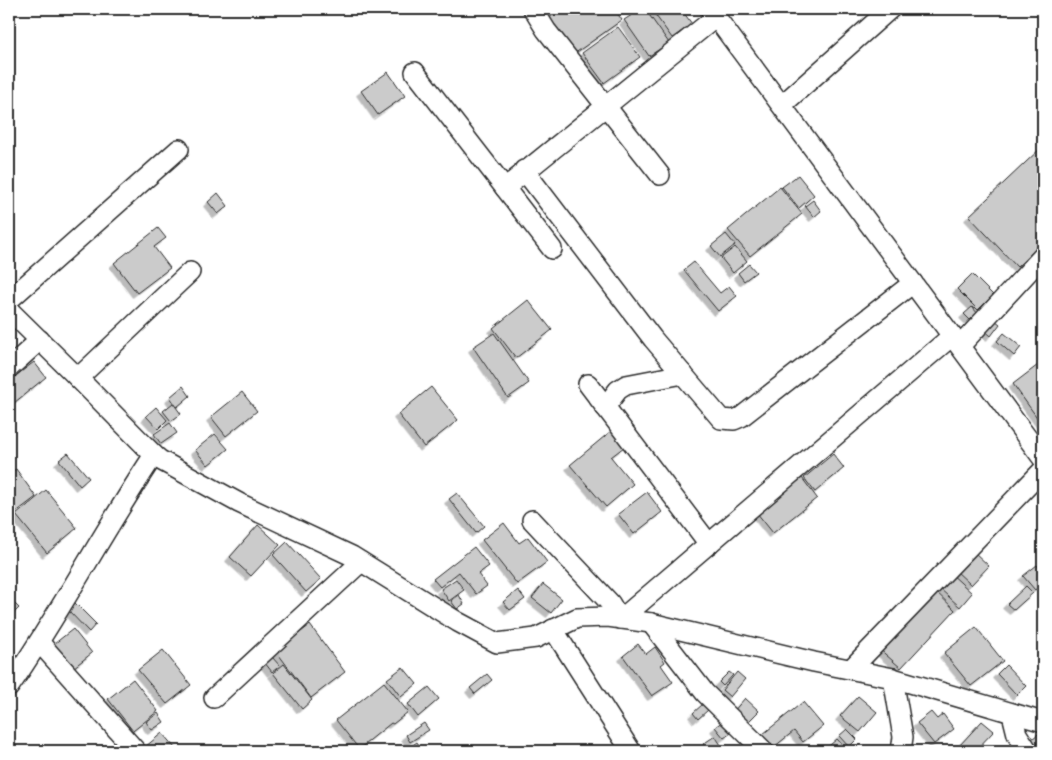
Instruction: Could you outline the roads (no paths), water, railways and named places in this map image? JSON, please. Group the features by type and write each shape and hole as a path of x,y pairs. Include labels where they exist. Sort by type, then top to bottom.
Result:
{"street":[{"path":"533,9 546,30 660,175"},
{"path":"782,105 890,9"},
{"path":"505,188 524,170 605,106 713,13 1043,459"},
{"path":"415,72 552,249"},
{"path":"9,300 179,149"},
{"path":"524,170 653,339 721,419 734,420 741,417 913,283"},
{"path":"620,619 956,341 1043,256"},
{"path":"78,378 190,272"},
{"path":"9,310 154,456 239,503 361,562 458,622 497,643 536,638 577,618 620,619 651,623 851,670 893,678 1043,722"},
{"path":"9,368 40,340"},
{"path":"605,407 618,390 626,385 682,374"},
{"path":"588,384 709,544"},
{"path":"9,687 40,643 122,504 154,456"},
{"path":"851,670 1043,470"},
{"path":"532,520 610,603 620,619"},
{"path":"214,698 361,562"},
{"path":"651,623 705,693 764,751"},
{"path":"553,630 630,751"},
{"path":"40,643 136,751"},
{"path":"893,678 903,737 901,751"},
{"path":"1012,714 1017,734 1028,751"}]}
